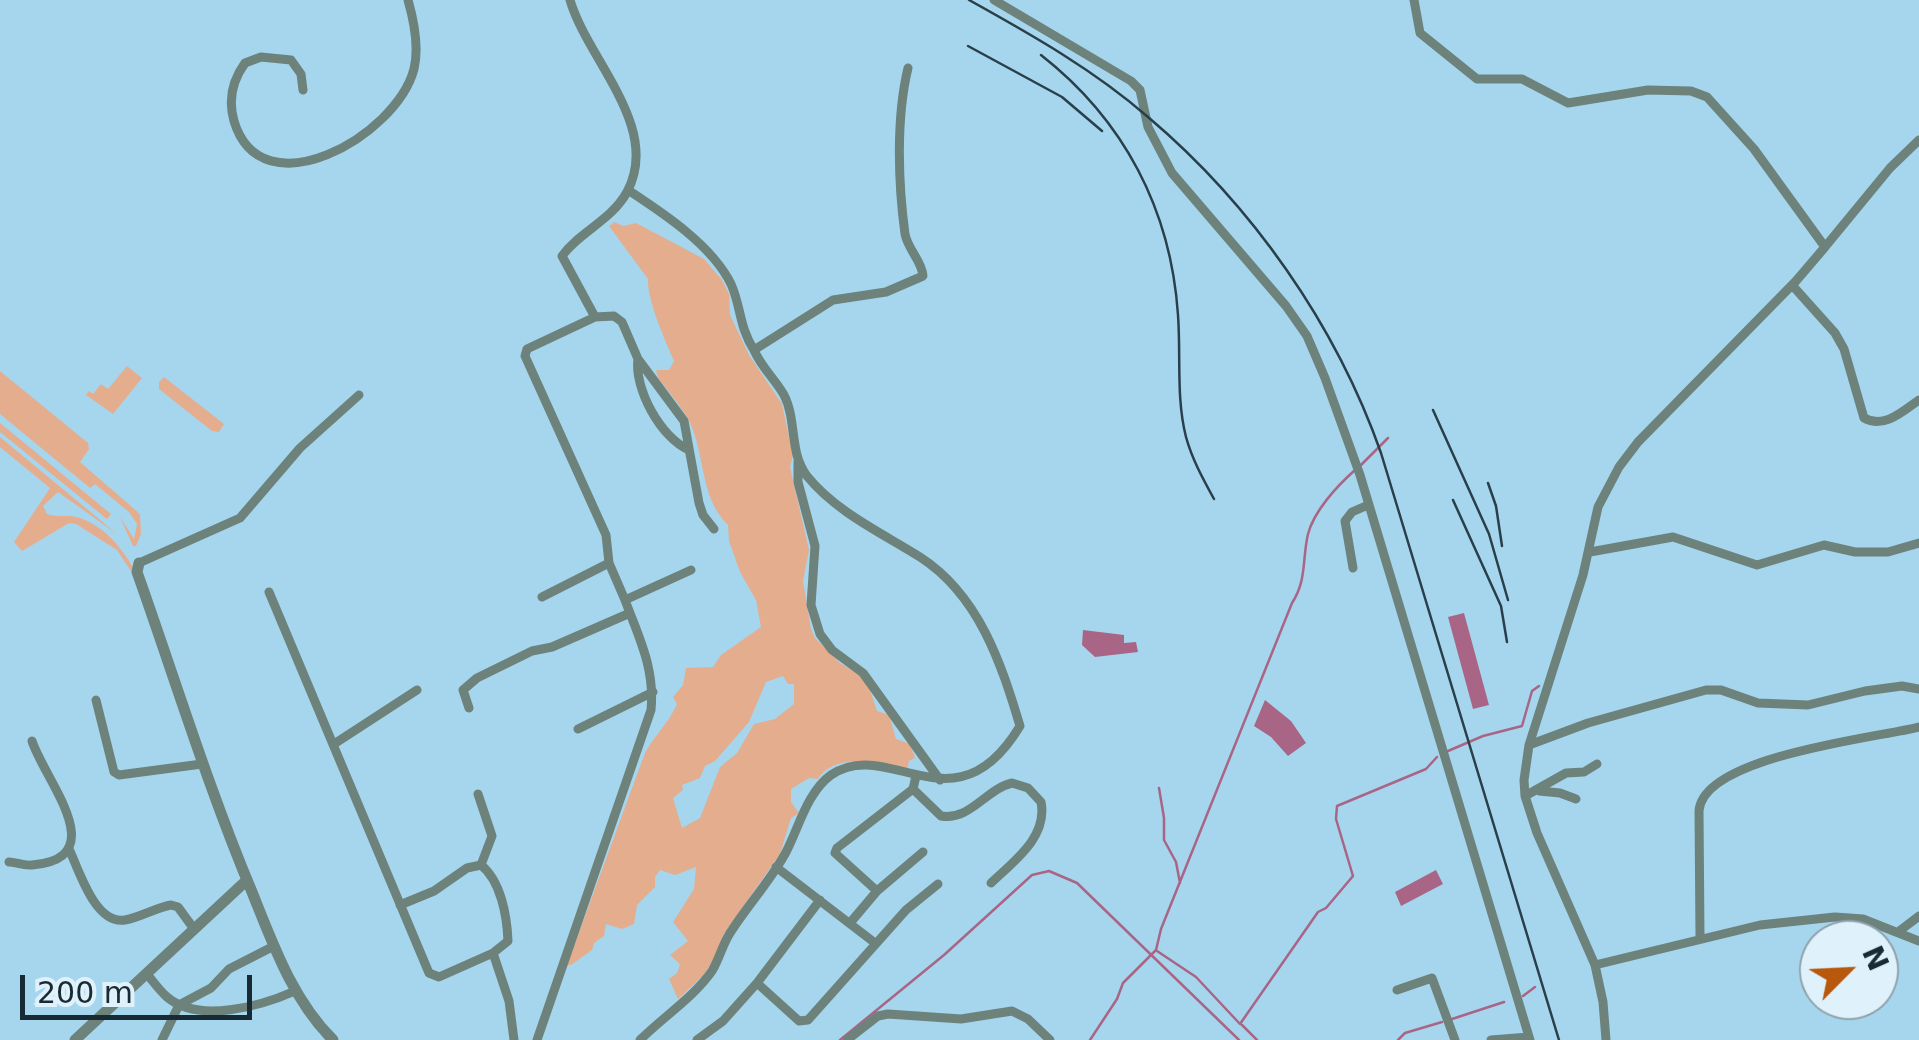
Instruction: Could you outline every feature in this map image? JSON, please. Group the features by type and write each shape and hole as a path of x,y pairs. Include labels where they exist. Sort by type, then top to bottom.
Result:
{"street":[{"path":"303,90 299,69 290,60 261,57 246,63 238,74 231,98 242,142 276,160 306,163 343,148 382,121 400,99 415,64 408,0"},
{"path":"570,0 614,86 637,144 637,164 628,190 600,225 562,256 595,318"},
{"path":"994,0 1132,81 1140,90 1148,127 1172,174 1286,306 1306,336 1360,475 1530,1039 1492,1040"},
{"path":"1414,0 1420,32 1477,79 1522,79 1568,103 1648,90 1691,91 1707,97 1754,149 1825,246"},
{"path":"754,350 833,300 886,292 923,276 906,237 900,109 908,68"},
{"path":"1606,1040 1595,965 1544,851 1525,796 1529,745 1590,552 1598,507 1618,467 1700,376 1792,285 1890,168 1919,140"},
{"path":"628,190 682,226 730,284 738,320 761,366 785,397 798,461 798,482 815,546 811,606 820,634 832,650 863,673 940,780"},
{"path":"1792,285 1844,349 1864,418 1884,422 1919,400"},
{"path":"537,1040 624,793 651,710 653,692 650,662 609,562 606,535 525,356 527,349 595,318 614,316 622,322 638,359 684,421 698,504 714,530"},
{"path":"638,359 639,383 658,418 675,442 689,450"},
{"path":"332,1040 314,1022 295,991 246,880 137,572 139,563 240,518 300,448 359,395"},
{"path":"640,1040 712,970 730,933 776,867 812,798 827,778 858,766 954,780 1007,749 1020,726 991,642 974,612 948,580 923,559 863,524 808,477 798,461"},
{"path":"1354,568 1345,521 1352,512 1368,505"},
{"path":"1590,552 1672,536 1757,564 1824,545 1855,552 1888,552 1919,543"},
{"path":"542,597 609,562"},
{"path":"625,600 690,570"},
{"path":"269,592 433,977 494,953 508,940 508,916 481,864"},
{"path":"469,708 464,690 477,678 532,651 552,647 630,613"},
{"path":"1529,745 1588,722 1706,690 1721,690 1758,703 1808,705 1865,691 1902,686 1919,689"},
{"path":"334,744 417,690"},
{"path":"578,729 653,692"},
{"path":"96,700 114,772 119,775 202,764"},
{"path":"1700,938 1699,811 1703,795 1710,788 1754,764 1879,732 1918,727"},
{"path":"8,862 31,865 69,850 74,842 74,832 32,741"},
{"path":"1525,796 1566,774 1584,772 1597,764"},
{"path":"877,891 835,854 836,848 913,790 916,776"},
{"path":"913,790 941,816 951,818 1012,783 1028,788 1041,802 1042,822 1026,850 991,883"},
{"path":"1539,790 1576,799"},
{"path":"478,794 492,836 481,864"},
{"path":"69,850 104,915 128,920 171,904 178,907 194,929"},
{"path":"850,923 877,891 923,852"},
{"path":"400,905 481,864"},
{"path":"776,867 875,943"},
{"path":"76,1040 246,880"},
{"path":"758,983 799,1021 808,1020 906,910 938,884"},
{"path":"698,1040 723,1022 758,983 820,900"},
{"path":"1899,931 1919,916"},
{"path":"1807,920 1868,920"},
{"path":"1595,965 1760,925 1799,921"},
{"path":"162,1040 179,1005 211,988 228,969 274,946"},
{"path":"494,953 509,1001 514,1040"},
{"path":"146,974 179,1005 230,1010 255,1006 295,991"},
{"path":"1397,990 1432,978 1455,1040"},
{"path":"847,1040 878,1016 888,1014 962,1019 1012,1011 1028,1019 1050,1040"}],"shaded area":[{"path":"614,222 623,226 636,223 704,259 722,280 729,294 730,315 749,355 782,404 793,456 790,467 809,550 803,581 811,629 840,663 861,676 877,711 889,715 896,739 910,744 915,758 909,761 907,770 872,762 846,762 791,789 791,802 799,813 791,818 780,854 723,935 703,976 678,999 669,979 680,964 670,955 688,941 673,922 694,889 696,867 675,875 660,870 655,887 637,905 634,924 622,929 606,924 604,936 594,943 592,950 567,965 645,753 674,711 677,704 673,697 683,685 686,668 713,667 721,655 761,627 756,600 729,541 728,525 709,493 693,430 658,378 656,370 669,370 674,361 653,309 648,279 609,226","holes":["783,676 788,684 794,684 794,704 775,719 754,724 737,753 720,767 700,818 682,828 673,798 683,790 682,785 700,778 705,766 715,761 749,722 766,682"]},
{"path":"127,366 142,378 113,414 86,395 89,391 93,394 101,384 108,389"},
{"path":"0,371 88,443 89,449 80,462 140,514 141,534 136,546 120,517 134,539 137,524 129,512 95,484 90,488 0,414"},
{"path":"164,377 224,424 219,432 212,431 159,389"},
{"path":"0,423 111,514 107,519 0,432"},
{"path":"0,437 117,534 58,492 43,506 47,514 76,517 97,526 134,569 131,571 117,550 76,524 69,523 22,551 14,542 50,488 0,447"},
{"path":"1464,613 1489,705 1473,709 1448,617"},
{"path":"1083,630 1124,635 1124,643 1136,642 1138,652 1095,657 1082,645"},
{"path":"1265,700 1291,721 1306,743 1288,756 1254,726"},
{"path":"1436,870 1443,884 1401,906 1395,892"}],"waterway":[{"path":"1361,465 1388,438"},
{"path":"1090,1040 1123,983 1156,950 1161,929 1300,586 1311,525 1327,499 1355,470"},
{"path":"1448,751 1483,736 1522,726 1532,691 1539,686"},
{"path":"1157,951 1196,977 1240,1024 1318,912 1353,876 1336,819 1337,806 1426,769 1437,757"},
{"path":"1159,788 1164,840 1176,862 1180,883"},
{"path":"840,1040 944,955 1032,875 1049,871 1077,883 1239,1040"},
{"path":"1523,996 1535,987"},
{"path":"1452,1019 1504,1002"},
{"path":"1398,1040 1405,1033 1442,1022"},
{"path":"1242,1025 1257,1040"}],"railway":[{"path":"969,0 1106,84 1186,151 1256,228 1315,314 1362,405 1381,453 1559,1040"},
{"path":"968,46 1062,97 1102,131"},
{"path":"1041,55 1096,108 1119,138 1153,204 1174,276 1186,437 1214,499"},
{"path":"1433,410 1489,534 1508,600"},
{"path":"1488,483 1502,546"},
{"path":"1453,500 1501,606 1507,642"}]}
